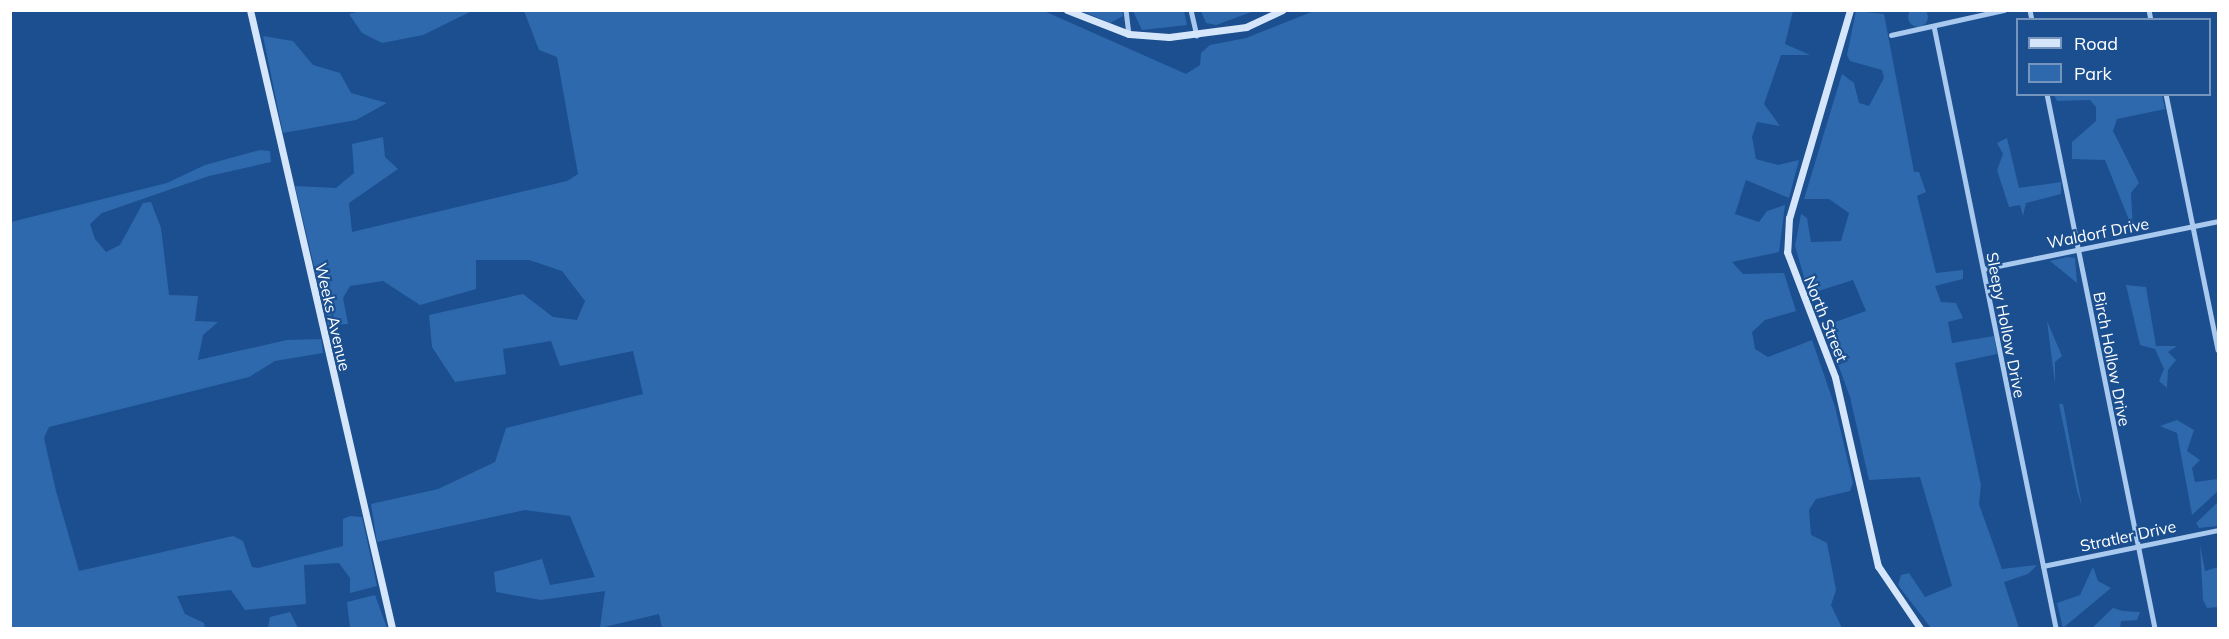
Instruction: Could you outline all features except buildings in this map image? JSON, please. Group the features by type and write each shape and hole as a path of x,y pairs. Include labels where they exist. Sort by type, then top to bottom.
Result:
{"street":[{"name":"Weeks Avenue","path":"249,10 392,628"},
{"path":"1067,10 1129,34 1197,35 1282,10"},
{"path":"1126,10 1129,34"},
{"path":"1191,10 1197,35"},
{"name":"North Street","path":"1850,10 1789,218 1786,252 1835,377 1878,566 1920,628"},
{"path":"1891,35 2004,10"},
{"name":"Sleepy Hollow Drive","path":"1934,26 2056,628"},
{"name":"Birch Hollow Drive","path":"2046,96 2155,628"},
{"path":"2166,96 2218,350"},
{"name":"Waldorf Drive","path":"1983,269 2218,221"},
{"name":"Stratler Drive","path":"2043,566 2218,530"}],"green space":[{"path":"1918,7 1925,10 1928,17 1925,24 1918,27 1911,24 1908,17 1911,10"},
{"path":"364,10 472,11 423,35 382,43 362,33 349,14"},
{"path":"1201,10 1254,11 1216,25 1206,23"},
{"path":"524,11 1044,11 1186,74 1200,65 1201,53 1210,45 1246,38 1314,11 1793,11 1785,44 1810,55 1781,55 1764,104 1780,126 1757,122 1752,137 1756,159 1778,165 1799,160 1789,198 1746,180 1735,214 1759,222 1767,211 1785,205 1779,252 1732,262 1743,274 1784,273 1796,311 1765,320 1752,332 1755,349 1768,357 1812,340 1835,407 1853,483 1850,491 1816,499 1809,510 1811,535 1827,543 1836,590 1831,605 1842,628 662,628 659,614 600,628 605,591 541,600 496,592 494,572 542,559 550,585 595,577 570,516 525,510 377,542 371,504 438,489 495,462 506,428 643,394 633,351 560,366 551,341 503,349 506,374 455,382 432,347 429,315 523,294 553,317 577,320 585,301 562,271 529,260 476,260 476,289 420,305 383,281 350,286 343,298 348,324 328,325 295,186 336,188 354,173 352,144 383,137 385,157 398,169 349,203 352,232 567,181 578,174 557,57 539,50"},
{"path":"1082,11 1122,11 1123,16 1110,23"},
{"path":"1133,11 1184,11 1187,25 1142,30"},
{"path":"1856,11 1884,14 1914,172 1919,172 1926,192 1917,196 1936,273 1963,270 1963,279 1935,286 1941,302 1956,303 1963,318 1948,322 1952,343 1994,336 1997,354 1955,363 1981,485 1979,504 2002,569 2037,565 2028,574 2004,582 2019,628 1931,628 1898,585 1901,575 1909,573 1925,597 1952,586 1920,477 1869,480 1850,397 1824,326 1866,311 1853,280 1809,294 1795,246 1801,214 1807,218 1811,242 1841,241 1849,213 1829,199 1804,199 1842,74 1854,83 1859,103 1869,106 1884,78 1882,70 1850,61 1847,55"},
{"path":"263,36 293,41 313,65 340,73 351,93 387,103 356,120 283,133"},
{"path":"2054,96 2162,96 2165,109 2117,119 2113,131 2139,183 2131,193 2133,230 2105,160 2072,159 2072,142 2096,121 2096,107 2090,100 2057,101"},
{"path":"2007,138 2019,188 2061,182 2061,194 2026,203 2023,216 2020,205 2009,207 1997,170 2003,154 1997,143"},
{"path":"260,150 270,151 271,162 209,176 102,213 90,224 95,239 106,252 120,245 143,203 151,202 161,228 169,295 198,296 195,321 218,322 203,335 198,360 287,340 321,339 323,353 275,361 249,377 49,427 44,438 56,491 79,571 233,536 243,541 252,567 258,568 343,546 343,519 350,516 362,517 377,586 350,593 350,578 339,563 304,565 306,604 245,610 231,590 177,596 185,614 204,623 205,628 11,628 11,222 167,183 205,165"},
{"path":"2068,257 2075,258 2077,283 2050,261"},
{"path":"2126,285 2146,287 2156,346 2177,346 2168,352 2176,360 2168,370 2167,388 2159,381 2164,369 2155,349 2140,345"},
{"path":"2047,321 2062,356 2055,362 2055,384"},
{"path":"2059,404 2063,404 2082,506 2077,491"},
{"path":"2177,420 2194,430 2187,451 2200,460 2192,468 2195,482 2218,479 2218,491 2192,515 2177,433 2160,426"},
{"path":"2218,502 2218,526 2199,528 2196,523"},
{"path":"2200,545 2205,571 2218,567 2218,607 2207,608 2203,600"},
{"path":"2093,567 2098,581 2111,588 2063,628 2057,603 2080,595"},
{"path":"375,595 387,628 350,628 347,602"},
{"path":"2113,608 2140,612 2137,620 2121,621 2120,628 2093,627"},
{"path":"290,612 298,628 268,628 270,617"}]}
